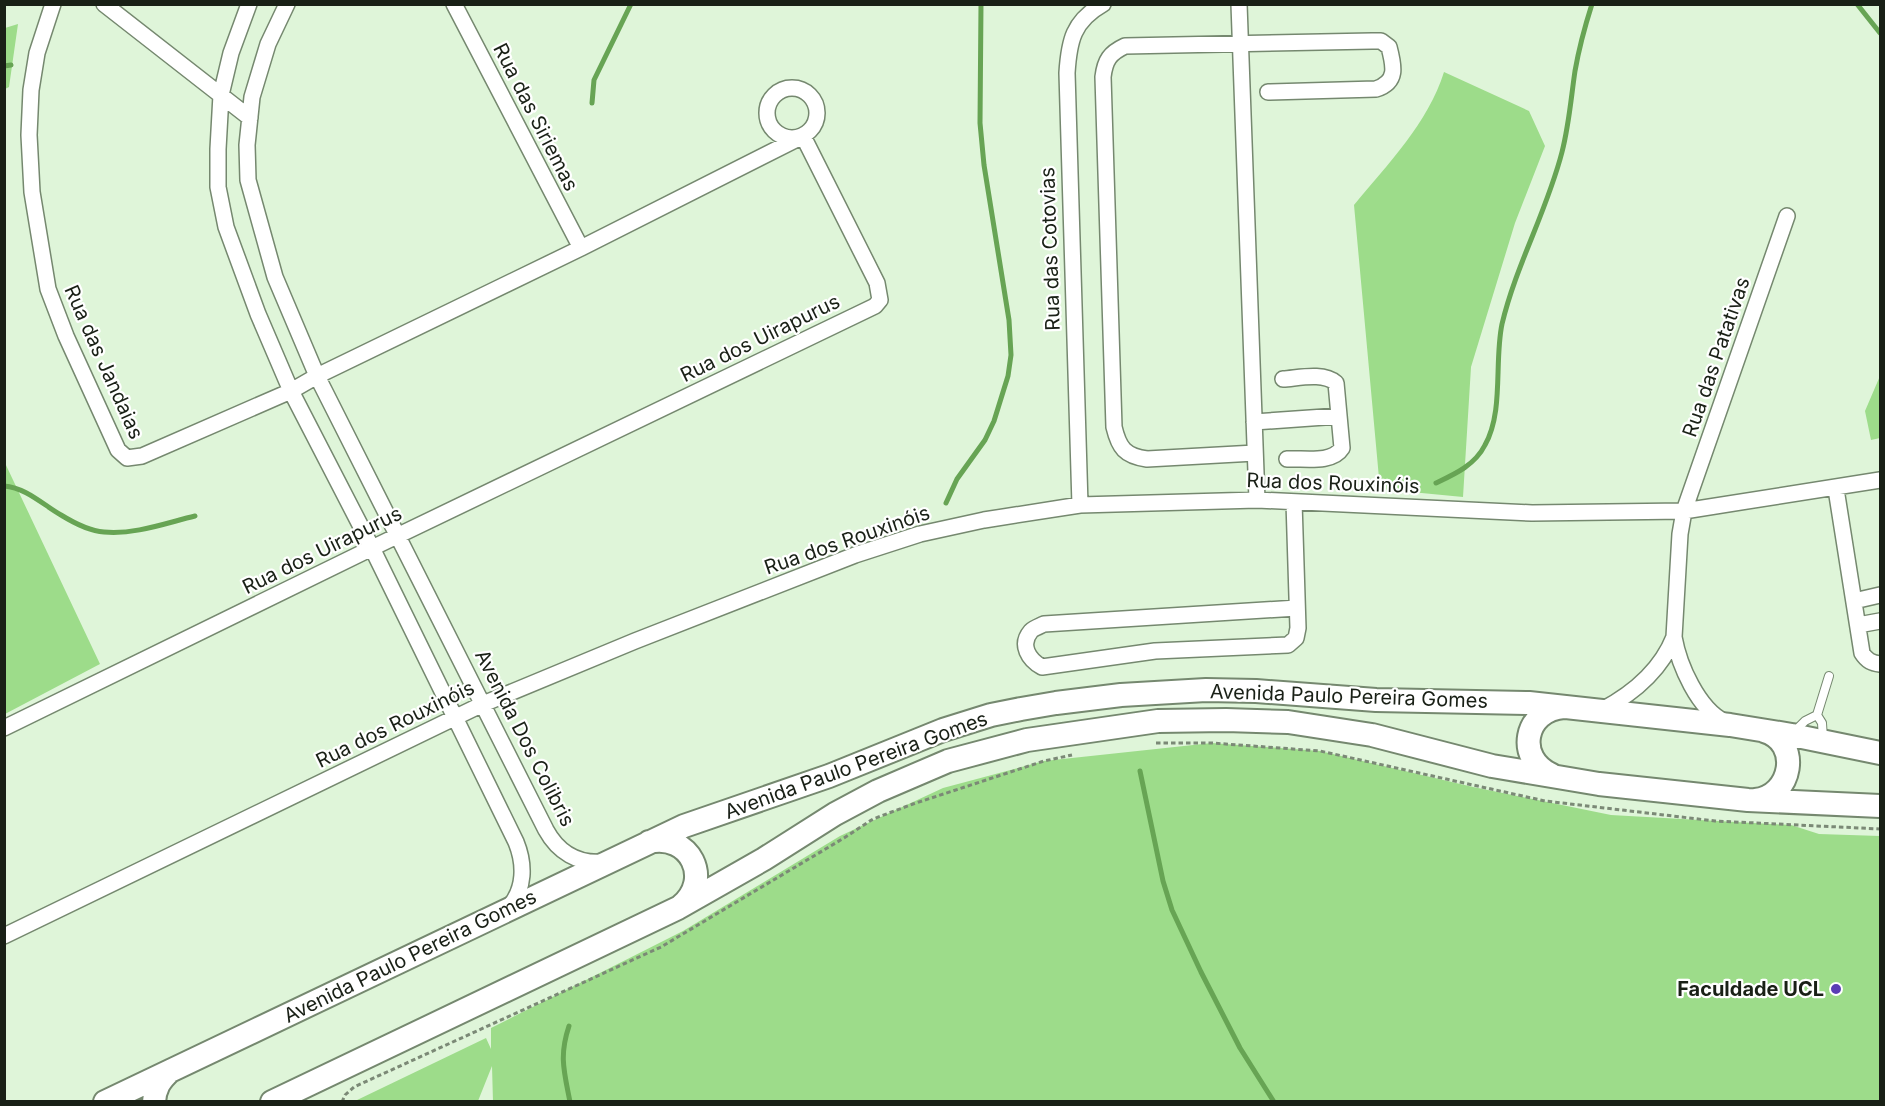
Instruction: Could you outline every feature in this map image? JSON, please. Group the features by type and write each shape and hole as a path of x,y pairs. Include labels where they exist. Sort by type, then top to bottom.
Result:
{"main road":[{"name":"Avenida Paulo Pereira Gomes","path":"105,1101 644,843 684,826 853,767 942,730 991,716 1056,703 1150,692 1215,690 1376,700 1529,703 1730,725 1881,753"},
{"path":"1556,777 1546,773 1532,758 1529,750 1530,734 1533,725 1544,713 1560,707 1569,707"},
{"name":"Avenida Paulo Pereira Gomes","path":"272,1101 678,908 764,859 835,814 911,776 988,749 1027,740 1158,721 1288,722 1372,735 1492,766 1599,784 1748,800 1881,806"},
{"path":"1748,800 1759,800 1779,790 1789,770 1789,758 1778,739 1769,732 1757,729"},
{"path":"644,843 660,840 671,842 686,850 692,860 696,870 696,882 689,897 678,908"},
{"path":"154,1101 156,1089 162,1078 171,1070"}],"street":[{"name":"Rua das Jandaias","path":"53,4 38,53 31,90 29,135 32,192 48,289 66,336 118,450 127,458 142,456 291,391 317,376"},
{"path":"104,4 250,118"},
{"path":"249,4 231,53 221,95 218,187 226,227 258,315 291,391 372,548 520,854 522,881 519,894 509,908"},
{"name":"Avenida Dos Colibris","path":"286,4 268,44 252,97 247,145 248,180 275,277 317,376 552,841 567,854 580,860 606,862"},
{"name":"Rua das Siriemas","path":"454,4 581,249"},
{"name":"Rua das Cotovias","path":"1080,506 1066,73 1068,50 1073,34 1083,19 1103,4"},
{"path":"1239,4 1257,500"},
{"path":"1255,453 1147,459 1135,457 1123,450 1117,441 1114,427 1103,77 1105,63 1113,52 1125,46 1381,41 1389,48 1393,72 1391,80 1385,86 1376,89 1269,92"},
{"name":"Rua dos Uirapurus","path":"4,728 875,306 880,300 877,283 803,136 581,249 317,376"},
{"name":"Rua das Patativas","path":"1674,637 1680,534 1684,511 1787,216"},
{"path":"1283,380 1330,378 1335,383 1342,448 1338,455 1330,458 1287,459"},
{"path":"1254,422 1339,416"},
{"name":"Rua dos Rouxinóis","path":"4,936 483,704 855,555 920,534 984,520 1080,506 1257,500 1532,513 1684,511 1836,489 1881,480"},
{"path":"1836,489 1862,653 1871,662 1881,664"},
{"path":"1294,502 1297,608 1296,638 1288,645 1155,651 1042,667 1028,656 1025,644 1031,631 1044,624 1297,608"},
{"path":"1854,601 1881,595"},
{"path":"1858,625 1881,621"},
{"path":"1601,710 1620,700 1640,685 1665,654 1674,637"},
{"path":"1674,637 1680,661 1701,700 1713,715 1730,725"}],"lane":[{"path":"1792,735 1805,721 1817,715 1829,676"},
{"path":"1817,715 1822,723 1822,741"}],"path":[{"path":"1154,743 1212,743 1320,751 1522,797 1567,804 1715,821 1881,829"},
{"path":"1016,770 1078,754"}],"green space":[{"path":"18,24 9,87 5,89 5,28"},
{"path":"1444,72 1529,111 1545,146 1515,223 1471,367 1463,497 1380,489 1354,205 1417,126 1437,91"},
{"path":"1880,376 1880,438 1871,440 1865,411"},
{"path":"5,463 100,664 4,714"},
{"path":"1212,743 1320,751 1473,787 1611,815 1791,825 1819,834 1880,836 1880,1101 493,1102 492,1066 478,1101 355,1101 486,1038 491,1049 491,1028 683,931 840,836 943,788 1044,761"}],"waterway":[{"path":"592,103 594,80 631,4"},
{"path":"946,503 957,479 985,440 994,421 1008,376 1011,355 1009,320 984,165 980,123 981,4"},
{"path":"1436,483 1457,472 1476,458 1491,432 1497,402 1502,324 1515,281 1556,174 1568,122 1582,37 1592,4"},
{"path":"1857,4 1880,33"},
{"path":"4,66 11,65"},
{"path":"4,486 27,493 71,521 98,531 127,532 195,516"},
{"path":"1140,771 1163,881 1172,910 1240,1048 1274,1102"},
{"path":"569,1026 563,1055 570,1102"}],"place":[{"name":"Faculdade UCL","path":"1836,989"}]}
